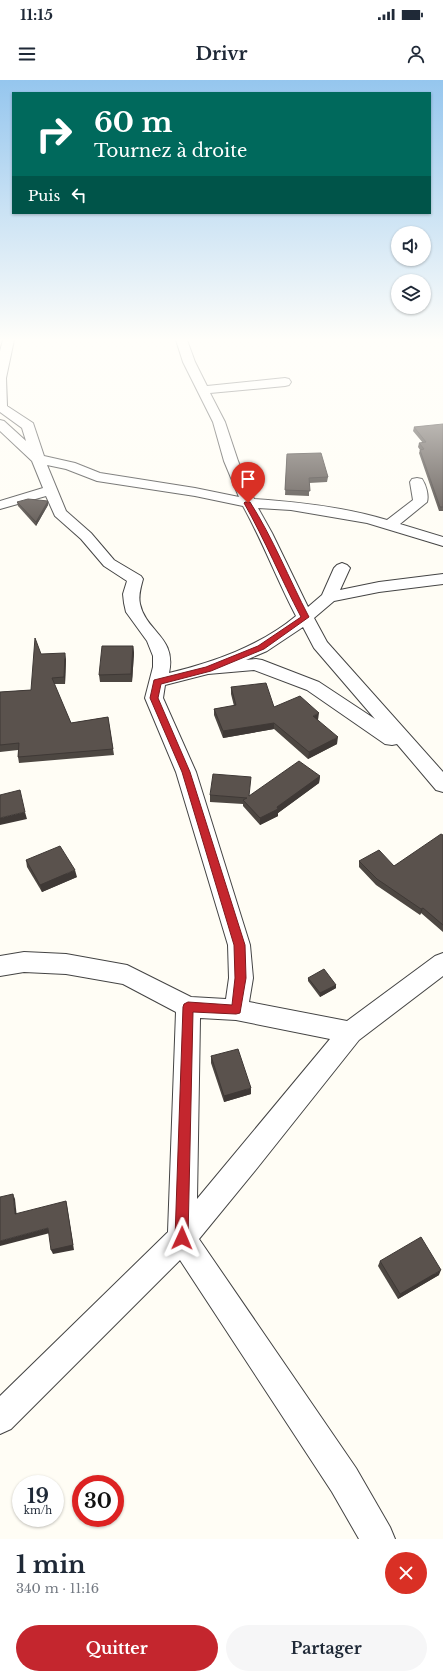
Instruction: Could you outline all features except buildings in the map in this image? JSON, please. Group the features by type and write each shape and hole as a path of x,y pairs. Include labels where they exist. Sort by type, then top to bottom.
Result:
{"street":[{"path":"3,408 28,426 38,458 60,513 86,536 109,563 135,580 131,595 133,610 140,621 155,638 162,657 162,671 157,682 154,698 186,772 239,945 241,978 236,1010"},
{"path":"212,408 219,422 231,461 248,503 265,533 291,591 320,644 443,785"},
{"path":"0,424 38,458 70,466 97,476 195,492 248,503 291,506 355,517 390,525 443,542"},
{"path":"390,525 420,502 421,498 416,482"},
{"path":"0,505 51,490"},
{"path":"329,598 342,568"},
{"path":"157,682 208,669 261,647 306,617 329,598 379,586 443,579"},
{"path":"208,669 256,664 313,686 369,723 422,761"},
{"path":"0,966 24,962 66,964 127,975 188,1007 236,1010 350,1032"},
{"path":"0,1418 182,1238 249,1158 350,1032 443,963"},
{"path":"188,1007 182,1238 344,1480 378,1539"}],"route":[{"path":"182,1238 188,1007 236,1010 241,978 239,945 210,849 186,772 154,698 157,682 208,669 261,647 306,617 291,591 265,533 248,503"}]}
